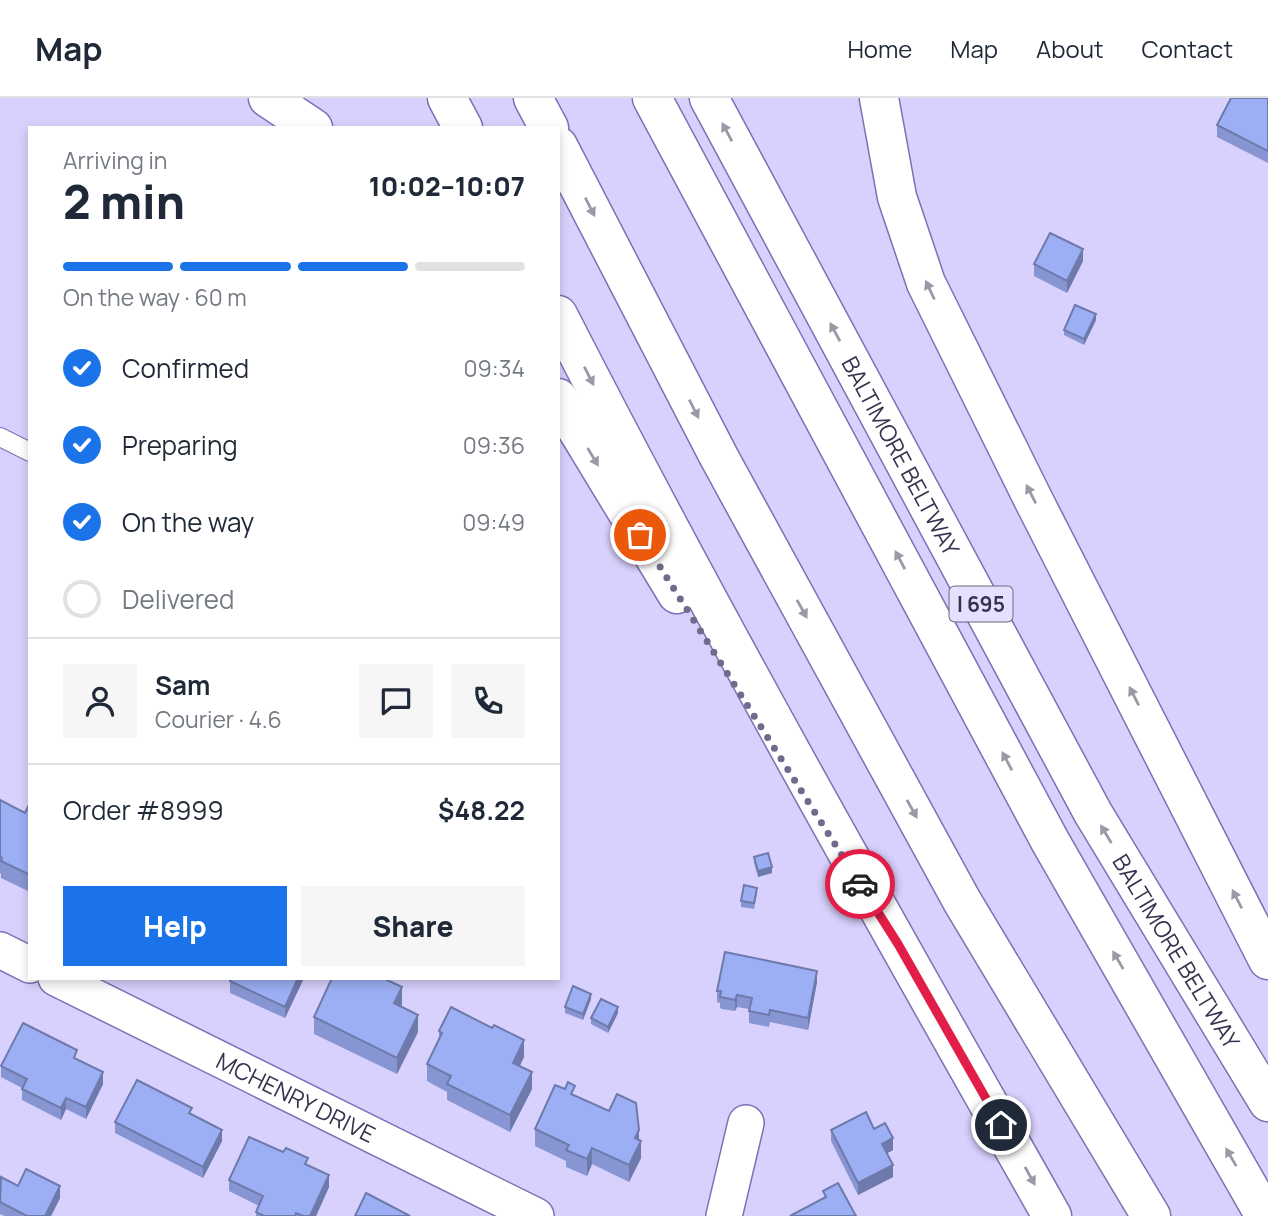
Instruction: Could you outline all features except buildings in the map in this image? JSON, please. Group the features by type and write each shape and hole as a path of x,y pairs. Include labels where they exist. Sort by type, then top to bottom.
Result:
{"highway":[{"path":"268,98 310,126"},
{"path":"447,98 462,126"},
{"path":"533,98 548,126"},
{"path":"652,98 1050,841 1265,1216"},
{"name":"BALTIMORE BELTWAY","path":"709,98 1093,813 1268,1102"},
{"path":"879,98 897,197 926,283 1268,960"},
{"path":"560,150 719,457 962,901 1151,1216"},
{"path":"560,319 651,498 1052,1216"},
{"path":"560,401 626,513 898,944"}],"street":[{"path":"0,950 28,964"},
{"name":"MCHENRY DRIVE","path":"60,980 536,1216"},
{"path":"724,1216 746,1123"}],"lane":[{"path":"0,437 28,451"}],"way so far":[{"path":"640,535 860,884"}],"route":[{"path":"860,884 898,944 1001,1125"}]}
